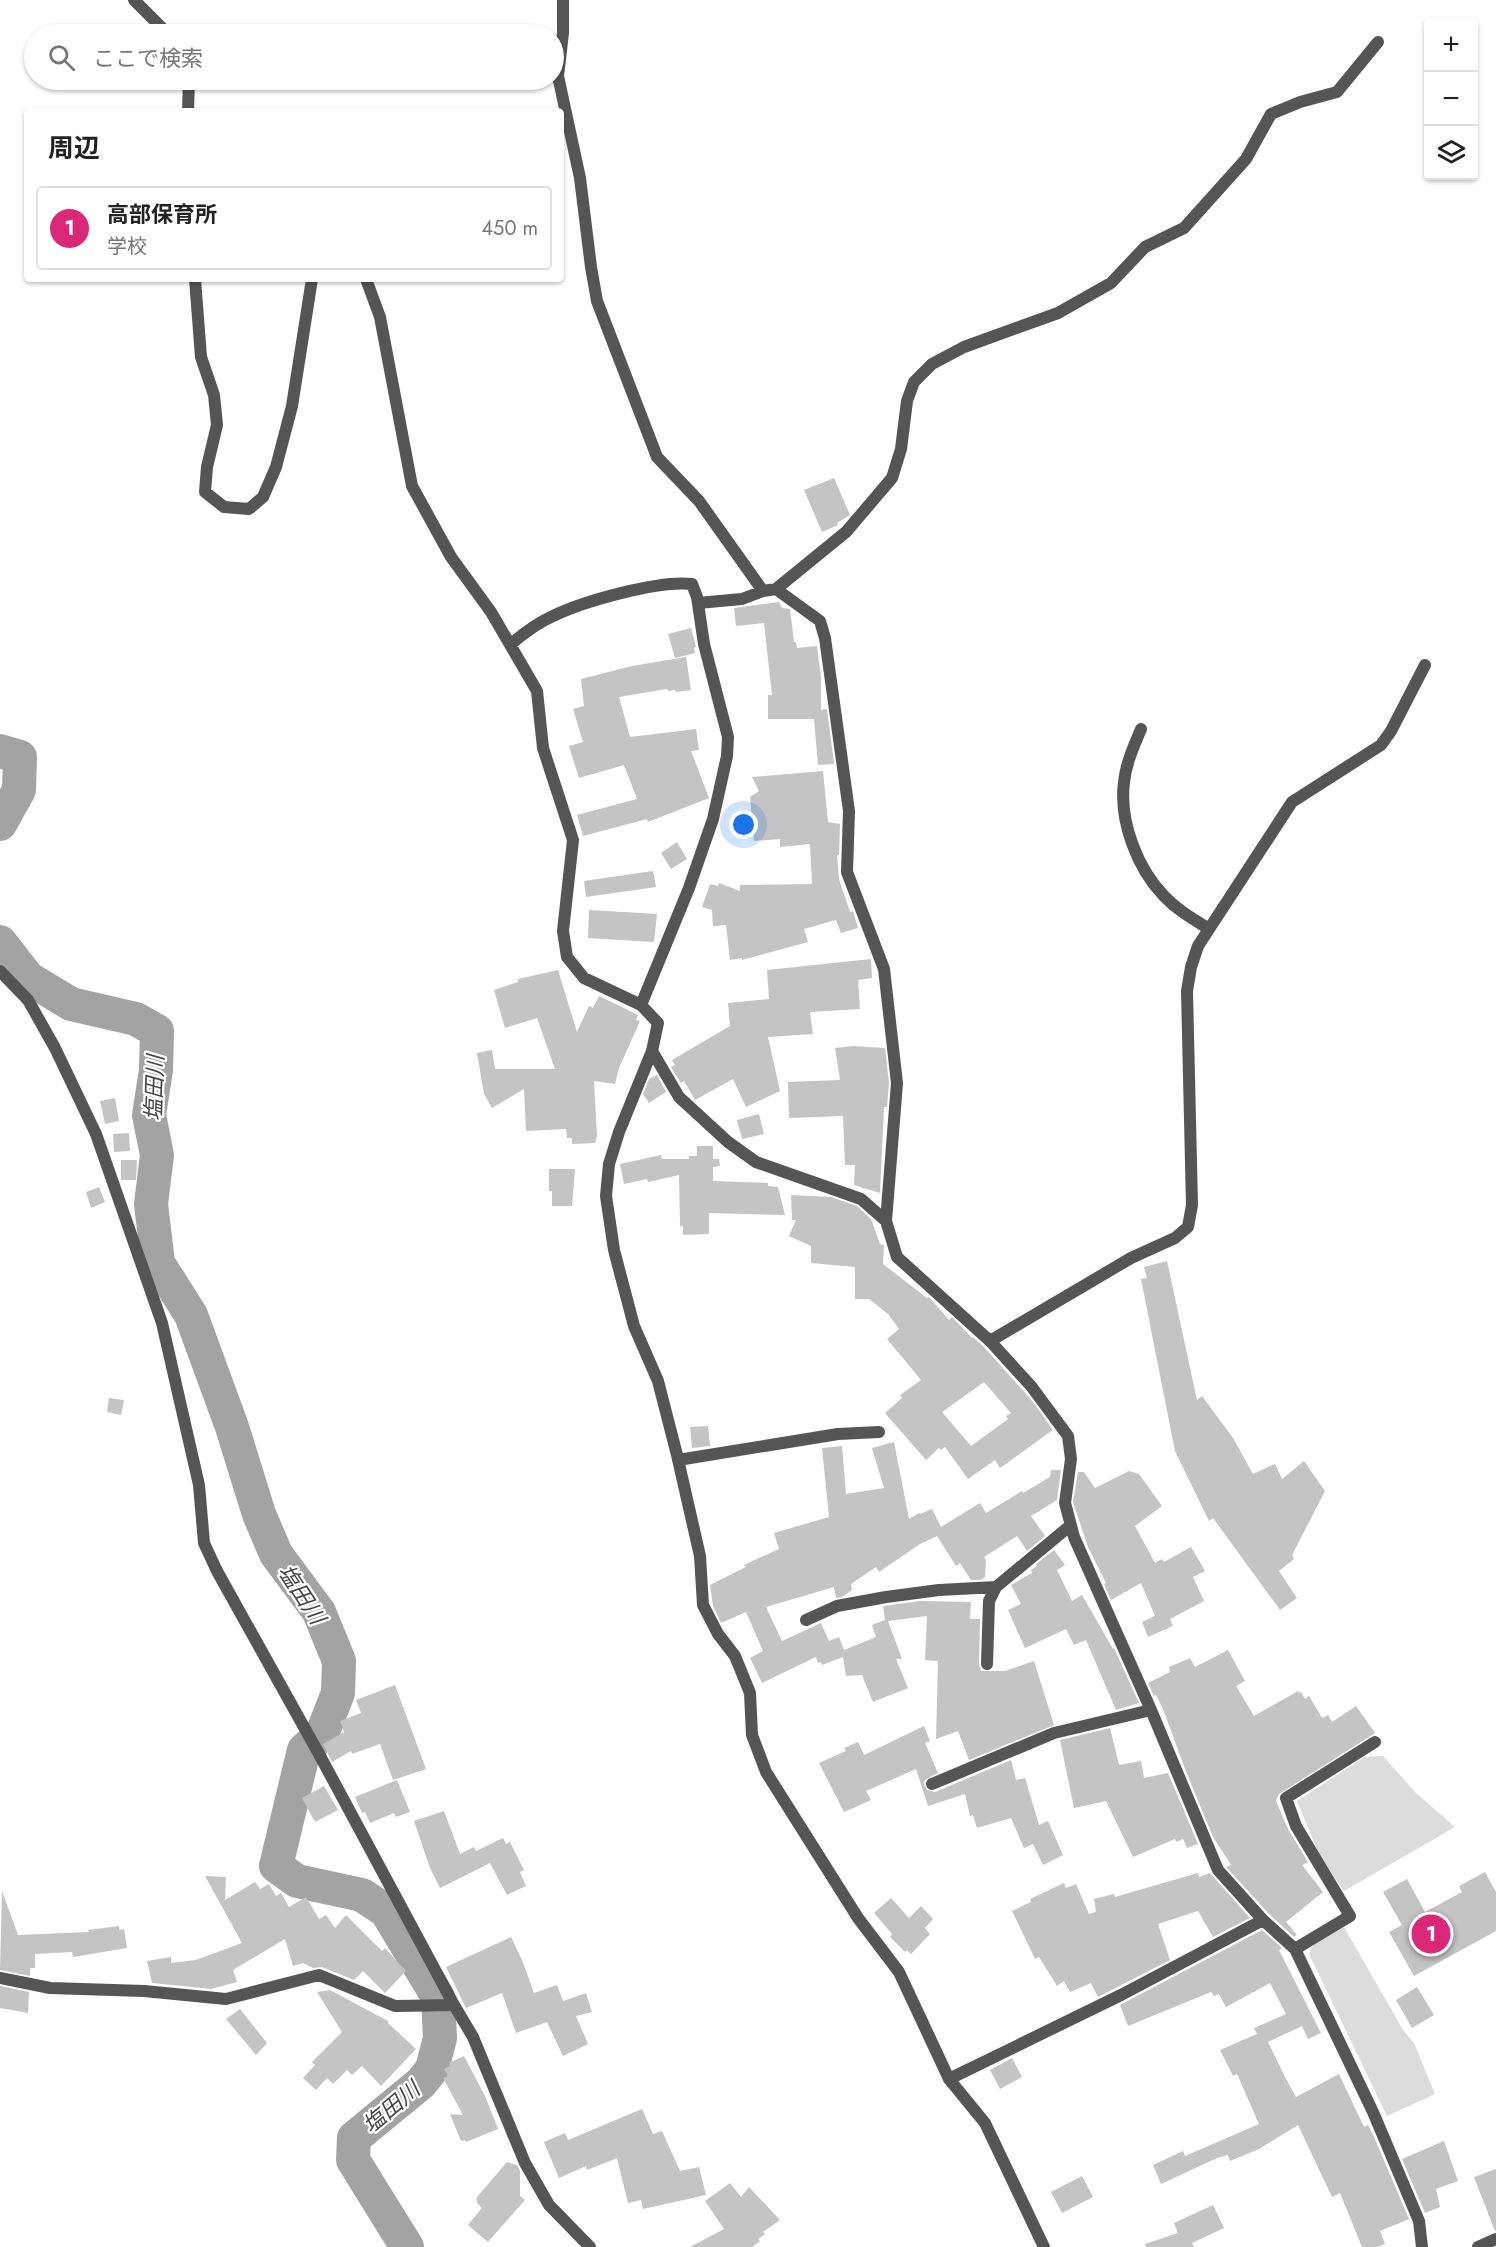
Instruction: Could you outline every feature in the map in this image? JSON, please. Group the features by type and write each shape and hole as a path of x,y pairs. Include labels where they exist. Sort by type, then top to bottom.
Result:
{"street":[{"path":"134,0 158,24"},
{"path":"563,0 563,24"},
{"path":"698,603 742,600 770,590 846,532 892,478 901,449 907,401 914,382 932,364 964,347 1058,313 1111,283 1146,247 1184,228 1246,159 1271,114 1300,102 1337,92 1378,42"},
{"path":"188,108 189,90"},
{"path":"561,90 580,178 597,301 657,457 699,501 770,590 820,621 825,638 849,811 847,872 884,969 897,1083 885,1221 897,1257 990,1341 1031,1386 1068,1436 1071,1459 1065,1503 1074,1537 1151,1710 1218,1870 1263,1920 1295,1949 1378,2123 1419,2221 1422,2247"},
{"path":"195,282 201,357 213,395 217,425 207,467 205,492 224,507 249,509 263,496 276,467 292,406 312,282"},
{"path":"367,282 380,317 412,486 452,557 491,612 537,691 543,748 573,840 563,931 567,957 584,978 641,1005 658,1023 652,1051 619,1132 609,1164 606,1196 614,1250 634,1326 658,1381 678,1460 700,1556 703,1605 718,1634 735,1656 750,1693 752,1735 766,1772 858,1918 899,1972 950,2079 985,2123 1044,2247"},
{"path":"511,644 526,630 554,615 617,594 680,582 692,584 698,603 704,644 728,738 728,756 712,819 689,888 641,1005"},
{"path":"990,1341 1131,1258 1175,1238 1188,1227 1192,1205 1187,991 1191,967 1198,946 1292,802 1381,746 1425,665"},
{"path":"1141,729 1128,763 1124,782 1124,804 1130,835 1139,861 1163,896 1186,915 1209,929"},
{"path":"0,971 28,1000 55,1048 96,1134 162,1323 199,1485 204,1544 473,2037 525,2163 549,2205 590,2247"},
{"path":"652,1051 679,1097 728,1142 756,1162 861,1199 885,1221"},
{"path":"678,1460 838,1434 879,1432"},
{"path":"987,1664 989,1601 996,1587 1071,1525"},
{"path":"806,1620 837,1606 886,1597 939,1590 996,1587"},
{"path":"932,1784 1054,1733 1151,1710"},
{"path":"1295,1949 1350,1916 1296,1826 1287,1798 1375,1742"},
{"path":"950,2079 1121,1995 1263,1920"},
{"path":"0,1978 50,1988 144,1991 226,1999 319,1975 395,2006 454,2005"},
{"path":"1478,2247 1496,2239"}],"shaded area":[{"path":"1383,1756 1416,1793 1455,1827 1344,1891 1319,1854 1297,1801 1365,1757"},
{"path":"1344,1927 1403,2030 1414,2043 1435,2094 1387,2116 1309,1954 1313,1945"}],"building":[{"path":"834,478 850,515 837,523 838,525 822,532 804,490"},
{"path":"779,602 782,608 790,609 794,642 797,648 817,646 821,677 821,710 827,709 834,764 818,765 814,719 768,719 768,695 772,695 764,623 736,626 734,608"},
{"path":"691,628 696,647 694,648 695,653 675,658 668,634"},
{"path":"686,657 691,690 676,692 667,689 619,697 630,737 696,729 699,750 691,751 709,798 648,822 647,819 583,836 577,815 637,799 624,765 579,778 569,746 583,742 573,709 584,706 581,679 632,666"},
{"path":"823,771 828,822 840,824 839,855 837,855 839,879 858,928 841,933 836,920 804,929 808,942 742,960 742,958 730,960 726,925 713,926 712,910 702,907 710,884 718,886 719,883 740,891 740,885 812,884 810,844 780,847 780,839 754,841 750,797 759,791 752,777"},
{"path":"677,842 687,859 671,869 661,853"},
{"path":"653,871 656,887 586,897 584,881"},
{"path":"589,910 657,914 654,942 588,938"},
{"path":"871,959 872,978 858,980 860,1009 810,1012 813,1034 768,1037 780,1091 746,1107 733,1079 695,1100 684,1081 681,1083 671,1067 675,1065 672,1060 730,1026 728,1003 769,999 767,970"},
{"path":"558,970 577,1032 589,1006 593,1008 599,996 638,1015 636,1020 640,1021 619,1068 615,1084 594,1081 597,1136 595,1143 572,1144 572,1138 567,1138 566,1129 526,1131 524,1089 492,1108 484,1094 477,1053 492,1050 495,1069 555,1069 537,1018 505,1028 494,990 518,982 518,979"},
{"path":"853,1046 885,1048 889,1083 887,1107 884,1107 880,1193 854,1185 855,1165 845,1165 843,1116 789,1118 788,1082 840,1080 835,1048"},
{"path":"657,1075 666,1092 649,1103 643,1094 649,1079"},
{"path":"115,1098 119,1121 105,1124 100,1101"},
{"path":"759,1114 764,1134 742,1139 737,1120"},
{"path":"129,1133 130,1151 114,1152 113,1134"},
{"path":"697,1146 713,1146 713,1159 719,1159 720,1166 713,1167 713,1181 768,1183 768,1186 778,1187 785,1215 709,1213 709,1234 683,1235 683,1226 680,1226 679,1175 648,1182 647,1179 624,1184 620,1164 661,1155 662,1159 689,1159 689,1156 697,1156"},
{"path":"121,1160 137,1160 136,1180 121,1180"},
{"path":"549,1169 575,1169 572,1206 552,1206"},
{"path":"99,1187 105,1202 91,1208 86,1192"},
{"path":"791,1195 831,1197 857,1206 871,1219 880,1244 884,1245 883,1264 927,1298 929,1297 949,1320 952,1317 984,1347 1034,1403 1053,1430 1000,1468 995,1460 968,1479 945,1447 941,1450 939,1448 926,1460 885,1413 902,1398 900,1395 921,1380 887,1339 899,1329 888,1314 869,1299 855,1299 855,1267 811,1263 811,1246 789,1236 796,1220 792,1220","holes":["984,1382 1011,1413 1006,1416 1008,1419 971,1446 942,1412"]},
{"path":"1167,1261 1197,1400 1202,1396 1233,1438 1253,1474 1275,1464 1282,1479 1304,1461 1325,1491 1292,1555 1294,1559 1279,1571 1297,1598 1280,1610 1213,1518 1209,1521 1175,1451 1141,1279 1147,1278 1144,1267"},
{"path":"109,1398 124,1400 121,1415 107,1412"},
{"path":"708,1426 710,1446 692,1448 690,1427"},
{"path":"894,1442 909,1519 932,1509 941,1527 980,1503 986,1513 1050,1477 1051,1470 1061,1470 1057,1500 1031,1516 1045,1536 1027,1551 1017,1536 984,1557 986,1560 985,1577 981,1580 971,1580 960,1563 956,1566 937,1536 920,1544 879,1572 876,1567 851,1584 852,1590 842,1597 836,1598 834,1587 766,1607 782,1641 821,1623 829,1641 839,1637 844,1650 876,1637 872,1625 885,1620 883,1606 920,1601 971,1602 970,1619 980,1619 979,1664 981,1671 1005,1671 1034,1661 1054,1725 969,1760 958,1731 936,1739 938,1661 925,1660 927,1616 888,1621 902,1659 896,1659 908,1688 873,1702 862,1675 846,1676 843,1657 822,1665 821,1662 818,1663 816,1657 762,1683 750,1658 763,1651 746,1612 721,1623 713,1606 710,1585 746,1567 744,1565 779,1549 774,1533 829,1517 822,1448 842,1446 846,1494 884,1488 872,1448"},
{"path":"1129,1471 1139,1474 1162,1506 1135,1526 1155,1563 1162,1559 1164,1562 1191,1547 1205,1571 1193,1577 1204,1601 1170,1619 1173,1626 1148,1637 1142,1622 1155,1616 1141,1583 1111,1600 1104,1584 1106,1583 1088,1547 1073,1502 1078,1472 1084,1472 1095,1488"},
{"path":"1054,1550 1065,1565 1057,1570 1072,1601 1082,1595 1114,1648 1139,1703 1116,1710 1086,1640 1074,1645 1066,1629 1025,1648 1008,1610 1021,1604 1011,1585 1032,1573 1031,1570 1037,1566 1036,1564"},
{"path":"1228,1650 1245,1681 1236,1686 1254,1716 1298,1691 1305,1699 1309,1696 1322,1718 1328,1715 1332,1722 1356,1706 1375,1733 1279,1794 1276,1801 1288,1829 1308,1862 1302,1865 1323,1892 1286,1922 1297,1935 1294,1937 1269,1914 1226,1867 1231,1865 1213,1837 1163,1709 1148,1683 1170,1672 1169,1667 1190,1658 1195,1667"},
{"path":"395,1685 426,1769 393,1780 380,1744 352,1754 351,1751 332,1762 323,1744 344,1732 340,1721 361,1713 356,1700"},
{"path":"924,1726 930,1741 925,1743 938,1773 925,1780 927,1790 935,1792 1011,1760 1016,1780 1025,1778 1039,1825 1048,1821 1063,1855 1043,1865 1033,1844 1024,1848 1011,1818 977,1828 973,1815 970,1816 965,1794 928,1806 916,1769 866,1791 871,1800 844,1812 819,1763 846,1751 844,1748 858,1742 864,1755"},
{"path":"1110,1728 1119,1765 1141,1761 1144,1778 1168,1773 1198,1844 1187,1848 1183,1839 1176,1842 1175,1839 1133,1857 1106,1801 1074,1808 1060,1740"},
{"path":"397,1780 410,1812 396,1817 394,1813 370,1823 365,1812 362,1813 355,1797"},
{"path":"324,1786 338,1810 315,1822 302,1798"},
{"path":"444,1811 460,1854 474,1847 476,1851 503,1838 506,1844 510,1842 524,1870 520,1872 526,1886 507,1895 490,1863 440,1888 430,1868 414,1821"},
{"path":"1485,1872 1496,1892 1496,1931 1414,1976 1389,1932 1402,1925 1383,1892 1407,1879 1425,1912 1462,1892 1459,1886"},
{"path":"1198,1873 1199,1877 1210,1873 1250,1918 1213,1937 1198,1911 1158,1924 1170,1960 1098,1997 1091,1983 1070,1992 1064,1981 1057,1986 1039,1957 1035,1959 1012,1911 1031,1902 1030,1899 1064,1883 1066,1888 1076,1884 1089,1914 1096,1912 1094,1899 1114,1894 1115,1897"},
{"path":"205,1876 226,1877 225,1900 255,1882 260,1889 269,1884 276,1896 281,1893 289,1907 306,1897 319,1919 326,1915 335,1928 346,1915 382,1951 385,1948 406,1971 385,1993 363,1971 354,1980 322,1967 313,1968 303,1963 293,1966 285,1939 233,1970 237,1982 211,1989 152,1983 147,1961 171,1957 171,1963 196,1960 242,1943"},
{"path":"2,1891 18,1935 89,1932 88,1930 119,1926 119,1930 124,1929 127,1948 73,1957 72,1952 35,1954 35,1968 30,1968 30,1976 0,1970"},
{"path":"891,1898 909,1918 921,1906 933,1919 925,1928 930,1934 911,1954 907,1950 905,1952 890,1937 892,1934 874,1913"},
{"path":"1262,1930 1282,1948 1279,1950 1321,2033 1308,2039 1302,2026 1268,2042 1296,2097 1339,2074 1364,2127 1368,2125 1374,2137 1409,2219 1380,2231 1385,2244 1377,2247 1362,2247 1340,2193 1332,2197 1298,2125 1259,2149 1230,2161 1228,2155 1217,2158 1161,2184 1153,2165 1183,2151 1185,2156 1259,2124 1237,2074 1233,2076 1220,2050 1257,2034 1254,2028 1286,2014 1270,1983 1226,2007 1219,1994 1214,1996 1211,1992 1128,2026 1120,2005"},
{"path":"511,1937 534,1993 557,1985 563,2001 586,1993 592,2012 576,2016 588,2044 563,2056 547,2022 516,2033 502,1993 466,2008 446,1967"},
{"path":"0,1986 29,1992 28,2013 0,2008"},
{"path":"1417,1987 1434,2015 1412,2028 1396,2000"},
{"path":"330,1990 388,2021 416,2049 381,2086 362,2066 352,2075 347,2070 333,2084 327,2078 316,2090 303,2078 315,2065 312,2062 342,2032 317,1992"},
{"path":"240,2009 267,2043 256,2055 226,2019"},
{"path":"464,2056 485,2096 498,2129 466,2142 461,2141 450,2114 463,2115 443,2078 448,2076 444,2069 450,2066 449,2063"},
{"path":"1012,2058 1022,2077 1000,2089 990,2070"},
{"path":"642,2109 653,2134 662,2131 680,2171 699,2167 706,2195 643,2209 641,2200 628,2203 617,2158 587,2170 586,2166 559,2178 544,2142 565,2133 568,2140"},
{"path":"1444,2141 1458,2181 1436,2189 1440,2207 1425,2213 1402,2159"},
{"path":"507,2162 517,2165 520,2171 520,2196 525,2200 488,2242 468,2225 482,2208 477,2203 477,2197"},
{"path":"1496,2169 1496,2231 1495,2231 1474,2177"},
{"path":"1082,2176 1093,2197 1062,2213 1051,2192"},
{"path":"730,2183 741,2197 749,2187 780,2220 763,2232 765,2234 758,2239 760,2241 752,2247 690,2247 724,2229 705,2201"},
{"path":"1213,2205 1224,2228 1192,2243 1194,2247 1146,2247 1145,2244 1178,2233 1174,2223"}],"waterway":[{"name":"塩田川","path":"0,751 20,757 19,790 0,824"},
{"name":"塩田川","path":"0,942 28,978 71,1004 136,1019 157,1031 156,1070 149,1115 157,1155 151,1204 158,1263 191,1315 232,1427 259,1514 276,1554 319,1612 339,1661 338,1693 322,1734 304,1750 276,1866 297,1881 362,1895 386,1911 438,1997 440,2038 432,2069 421,2083 354,2138 353,2160 407,2247"}],"place":[{"name":"高部保育所","path":"1431,1934"}]}
